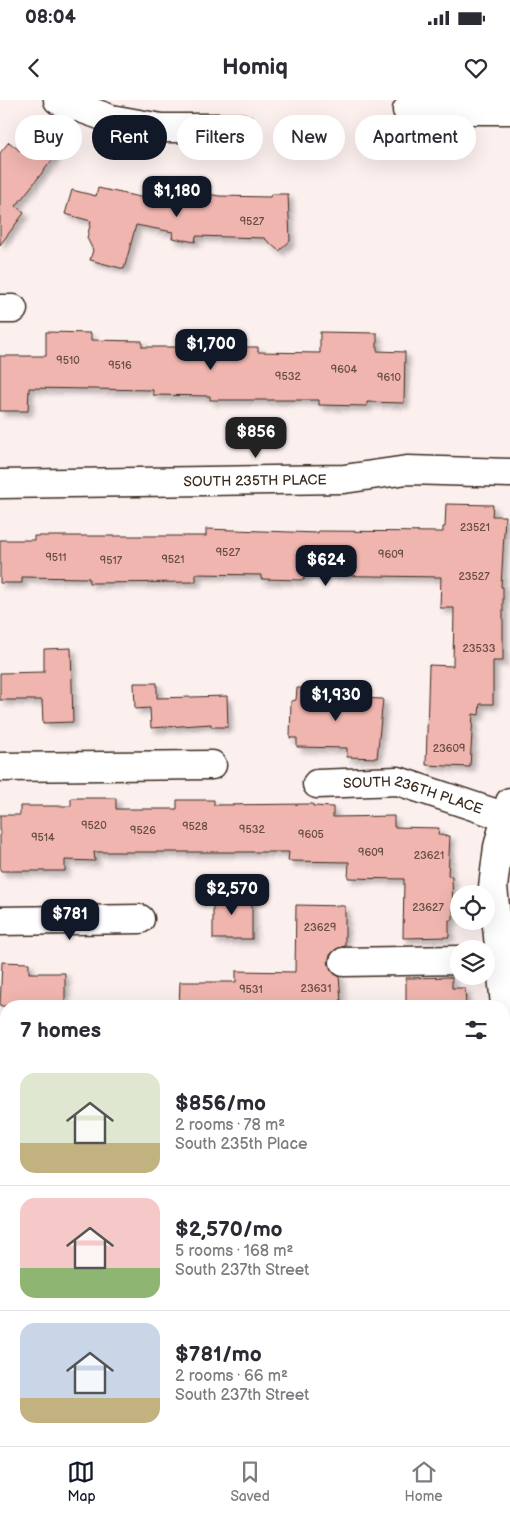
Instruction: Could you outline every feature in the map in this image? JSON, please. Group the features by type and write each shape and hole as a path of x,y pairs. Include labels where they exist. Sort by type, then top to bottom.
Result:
{"street":[{"path":"58,100 111,119 161,128 177,128"},
{"path":"406,110 510,110"},
{"name":"SOUTH 235TH PLACE","path":"0,484 344,479 407,470 510,473"},
{"path":"0,767 212,765"},
{"name":"SOUTH 236TH PLACE","path":"317,784 398,781 508,810"},
{"path":"493,940 493,887 498,847 508,810"},
{"path":"0,921 140,919"},
{"path":"344,962 450,960"},
{"path":"495,970 500,1000"}],"building":[{"path":"9,142 15,147 15,160 52,160 16,206 24,213 0,245 0,153"},
{"path":"158,179 193,186 192,191 219,196 270,197 271,194 288,194 290,241 279,251 264,238 196,236 195,242 172,238 173,232 136,225 124,269 90,260 93,250 87,238 91,221 65,214 72,190 96,196 98,188 149,199 152,180 158,181"},
{"path":"46,332 91,333 91,340 142,341 142,347 258,347 258,352 320,353 320,332 377,333 377,351 405,352 404,403 367,402 367,406 319,405 319,400 210,400 210,396 153,395 153,390 29,388 28,411 0,411 0,356 46,356"},
{"path":"446,504 493,505 492,516 505,516 501,587 503,587 503,661 493,661 493,704 480,704 479,715 473,714 470,767 426,765 429,665 453,666 454,608 440,608 441,577 304,575 304,580 261,579 261,575 196,574 196,582 89,583 89,578 22,577 22,583 0,583 0,540 34,540 34,536 206,536 206,529 318,533 318,531 443,532"},
{"path":"71,648 73,722 43,723 42,700 0,700 0,673 44,672 44,649"},
{"path":"134,683 157,683 157,698 227,696 228,727 211,727 211,724 151,728 150,708 135,709"},
{"path":"297,688 334,689 333,697 383,699 377,758 347,757 347,748 297,747 297,738 290,738 291,701 296,700"},
{"path":"71,798 116,798 116,809 177,809 177,800 214,800 214,805 313,804 313,806 333,807 333,817 394,816 394,827 439,828 438,835 450,836 448,876 452,876 452,885 450,885 449,937 403,938 404,879 348,878 349,862 288,861 289,852 94,852 95,861 65,860 65,871 0,871 0,815 20,815 20,806 71,806"},
{"path":"213,894 252,894 252,939 213,939"},
{"path":"296,905 345,906 345,946 336,949 330,955 328,962 331,970 339,976 341,1000 179,1000 180,982 236,982 236,971 295,972"},
{"path":"2,962 29,963 29,973 65,973 65,1000 0,1000"},
{"path":"450,977 452,988 465,988 466,1000 406,1000 406,978"}]}
